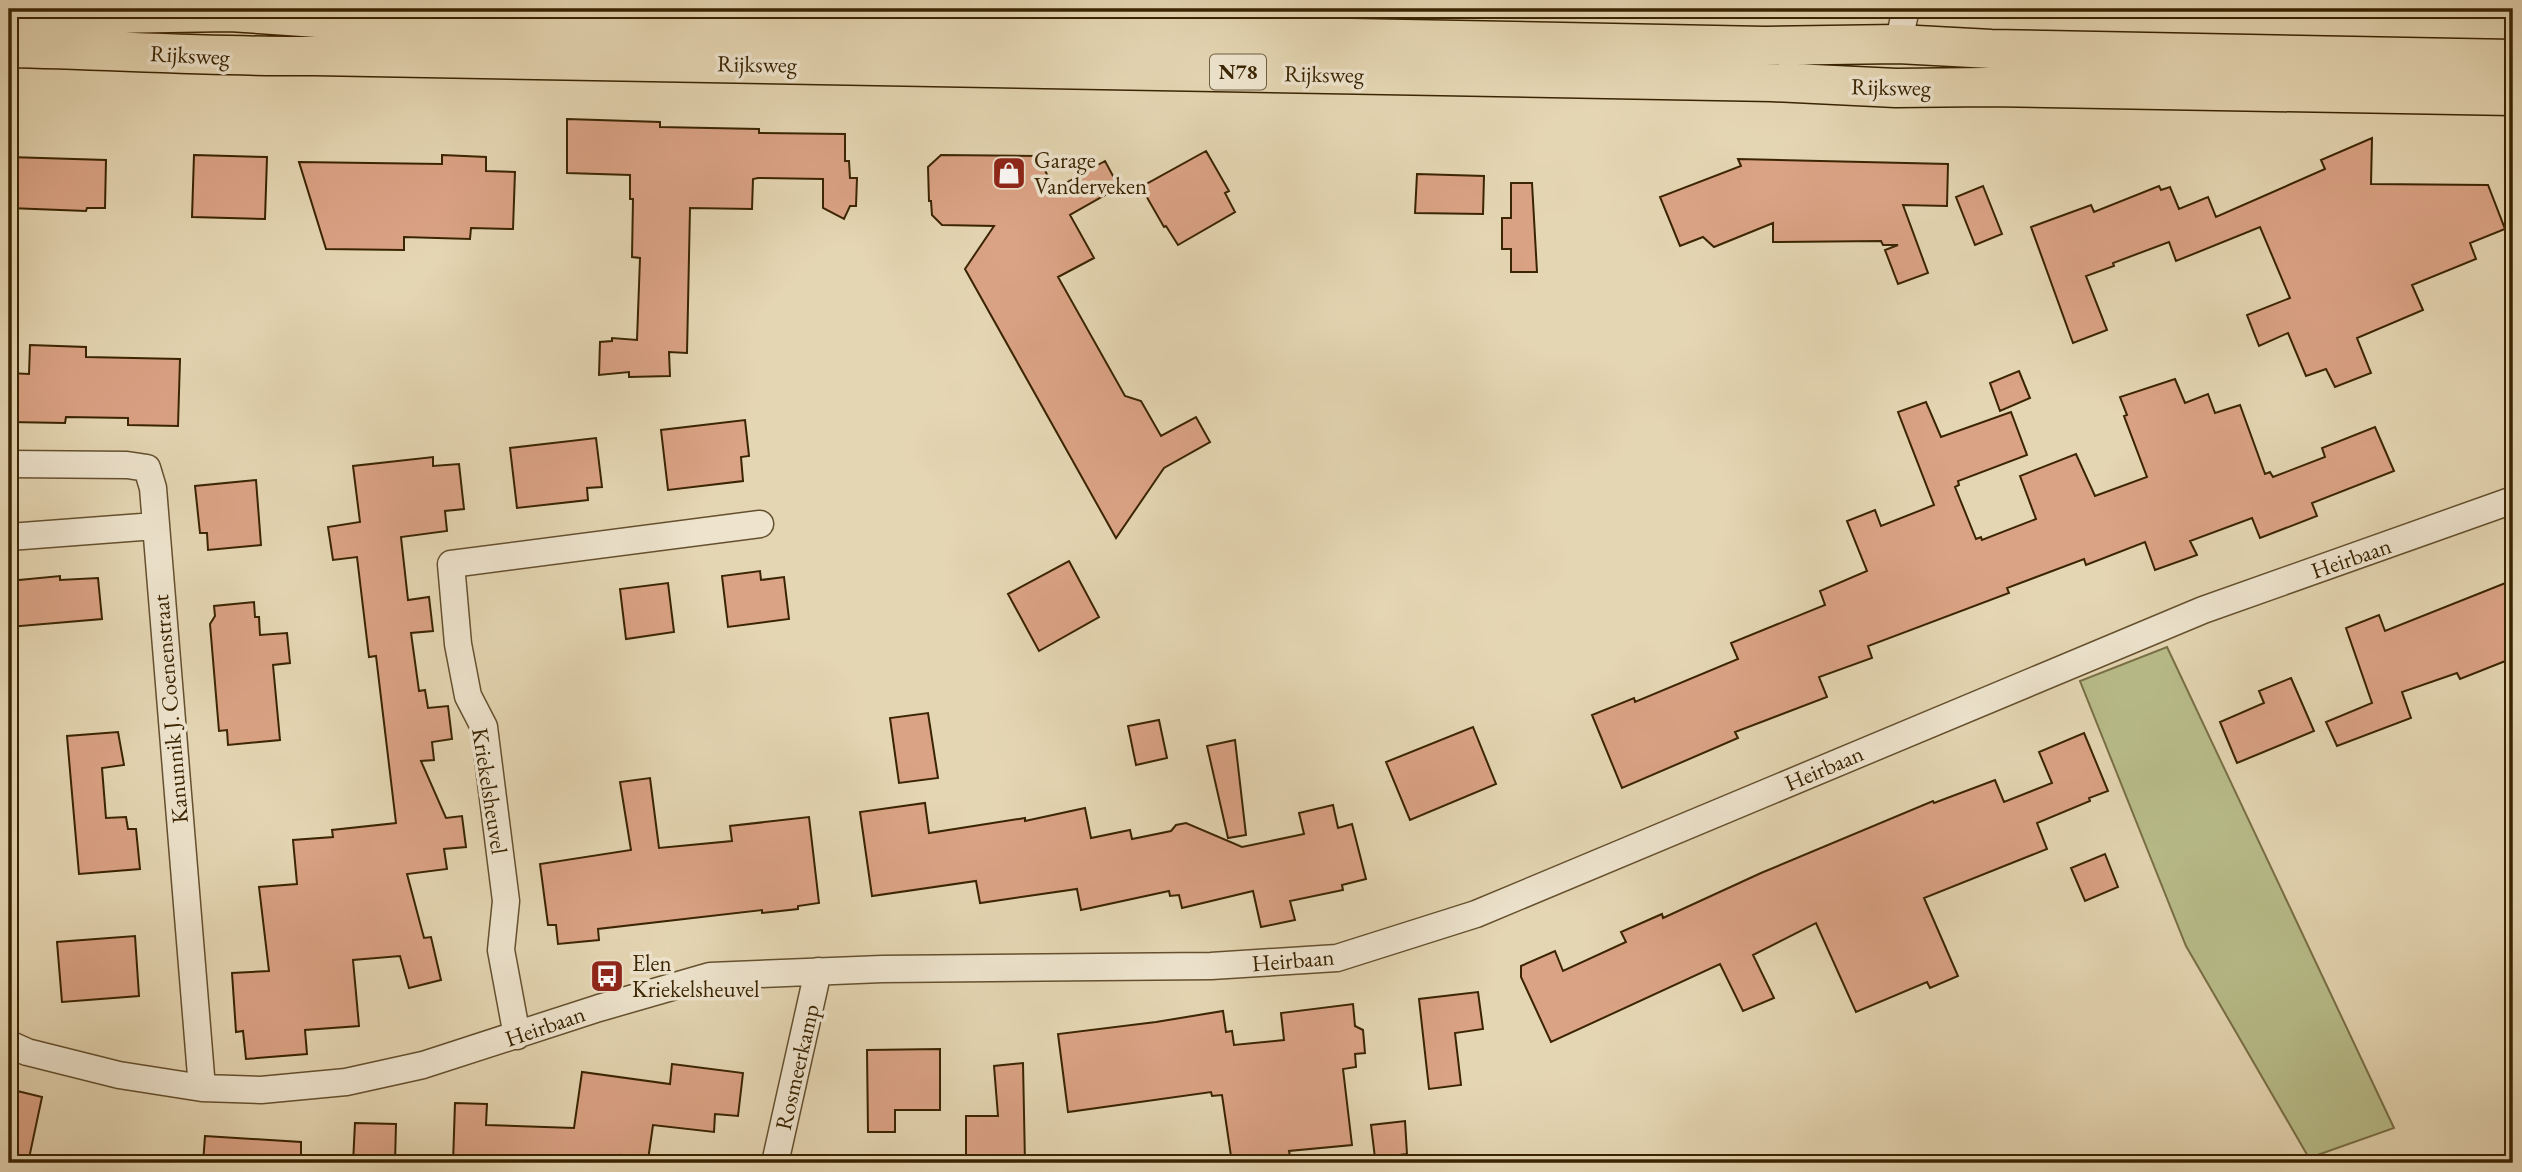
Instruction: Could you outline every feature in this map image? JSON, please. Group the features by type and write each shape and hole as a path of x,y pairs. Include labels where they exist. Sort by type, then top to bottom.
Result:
{"main road":[{"name":"Rijksweg","path":"9,12 107,14 230,11 317,18 1765,46 1902,27 1991,49 2513,59"},
{"name":"Rijksweg","path":"9,48 233,57 1758,82 1896,88 1988,87 2513,96"}],"street":[{"name":"Kanunnik J. Coenenstraat","path":"9,464 127,465 146,468 153,488 202,1088"},
{"name":"Heirbaan","path":"9,1044 27,1052 119,1075 202,1088 261,1090 346,1082 424,1065 599,1008 710,976 882,969 1211,966 1337,958 1476,914 2203,610 2513,500"},
{"name":"Kriekelsheuvel","path":"517,1036 501,950 506,901 484,727 468,696 458,643 451,564 760,524"},
{"path":"9,537 155,526"},
{"name":"Rosmeerkamp","path":"775,1163 818,971"}],"green space":[{"path":"2167,647 2394,1128 2309,1158 2186,946 2080,681"}],"building":[{"path":"567,119 660,122 660,127 759,129 759,133 845,134 845,161 849,161 850,178 857,178 856,206 850,206 844,219 823,208 823,179 758,178 753,179 752,209 690,208 687,353 669,352 670,376 629,377 629,372 599,375 600,342 612,341 612,338 637,340 640,258 632,257 633,199 630,199 630,175 567,173"},
{"path":"2372,138 2371,184 2488,185 2505,229 2470,243 2476,259 2412,285 2423,310 2357,338 2371,373 2335,387 2326,369 2306,376 2288,333 2259,346 2247,315 2290,298 2260,227 2176,261 2169,242 2086,276 2107,330 2073,343 2031,227 2091,205 2094,212 2159,186 2161,190 2170,187 2179,209 2208,197 2216,217 2325,169 2321,160"},
{"path":"1206,151 1229,191 1225,193 1235,212 1178,245 1166,226 1164,227 1141,187"},
{"path":"194,155 267,157 265,219 192,217"},
{"path":"442,155 486,157 486,171 515,172 513,229 471,228 470,239 404,237 404,250 326,249 299,162 442,164"},
{"path":"941,155 1037,156 1055,189 1105,161 1119,187 1070,215 1094,258 1058,277 1125,396 1141,401 1161,436 1196,417 1210,442 1164,468 1116,538 965,269 994,226 942,225 932,215 928,167"},
{"path":"9,157 106,160 105,208 87,208 86,211 9,208"},
{"path":"1738,159 1948,164 1947,206 1903,205 1928,273 1898,284 1885,250 1898,245 1883,245 1881,241 1773,242 1773,223 1714,247 1703,237 1680,246 1660,197 1741,166"},
{"path":"1417,174 1484,176 1483,214 1415,213"},
{"path":"1511,183 1532,183 1537,272 1511,272 1511,249 1502,249 1502,218 1511,218"},
{"path":"1983,186 2002,234 1975,245 1956,197"},
{"path":"30,345 86,347 86,357 180,359 178,426 128,425 128,418 66,417 65,423 9,422 9,373 29,374"},
{"path":"2019,371 2030,398 2000,411 1990,383"},
{"path":"2175,379 2185,403 2208,394 2215,413 2240,405 2265,474 2270,472 2273,477 2325,457 2322,448 2375,427 2394,471 2312,503 2317,516 2260,538 2252,518 2190,541 2197,555 2155,570 2145,542 2086,565 2084,559 2007,588 2009,593 1868,646 1872,658 1819,677 1827,697 1735,732 1738,738 1622,788 1592,715 1634,698 1635,702 1738,659 1731,643 1825,605 1820,591 1867,571 1847,521 1875,510 1881,526 1934,505 1898,412 1926,402 1941,437 2011,412 2027,455 1958,481 1959,485 1955,487 1976,539 1981,537 1982,540 2036,519 2020,476 2076,454 2095,496 2147,477 2124,416 2127,415 2120,397"},
{"path":"745,420 749,456 741,457 743,481 668,490 661,430"},
{"path":"596,438 602,487 587,488 588,500 517,508 510,448"},
{"path":"433,457 433,466 459,464 464,509 445,511 447,531 401,537 408,600 429,597 433,631 411,633 419,691 425,690 428,708 448,706 452,739 432,742 434,760 421,761 446,818 462,816 466,847 444,849 447,869 407,874 424,938 431,937 441,980 409,988 400,956 353,960 359,1026 305,1030 307,1054 246,1059 243,1031 236,1032 232,973 269,971 259,887 297,884 293,840 333,837 332,830 396,823 376,656 369,657 357,557 333,560 328,527 360,522 353,466"},
{"path":"256,480 261,545 208,550 207,533 200,533 195,486"},
{"path":"1069,561 1099,617 1039,651 1008,594"},
{"path":"760,571 761,580 784,577 789,619 728,627 722,576"},
{"path":"60,576 60,580 98,578 102,619 9,627 9,581"},
{"path":"2513,580 2513,658 2460,679 2457,673 2402,692 2411,718 2337,746 2326,722 2372,703 2346,628 2379,615 2385,631"},
{"path":"668,583 674,632 626,639 620,589"},
{"path":"254,602 255,617 259,617 260,635 287,633 290,663 273,665 280,740 228,745 227,730 219,731 210,624 215,616 214,606"},
{"path":"2291,678 2314,731 2237,763 2220,722 2264,703 2259,691"},
{"path":"928,713 938,778 899,783 890,718"},
{"path":"1159,720 1167,758 1136,765 1128,726"},
{"path":"1473,727 1496,784 1410,820 1386,762"},
{"path":"118,732 124,765 102,768 106,818 126,817 128,829 136,829 140,869 79,874 67,736"},
{"path":"2084,733 2108,791 2037,823 2047,849 1924,898 1958,976 1930,988 1927,982 1856,1012 1816,923 1753,955 1774,998 1743,1011 1720,964 1551,1042 1521,977 1521,966 1555,951 1563,971 1626,942 1621,932 1662,914 1663,918 1761,873 1933,801 1934,803 1995,780 2004,802 2052,783 2039,752"},
{"path":"1235,740 1246,835 1228,838 1207,746"},
{"path":"650,778 659,848 732,841 730,826 809,817 819,903 798,906 798,909 762,913 762,910 598,929 599,940 558,944 556,925 548,925 540,864 631,850 620,782"},
{"path":"925,803 929,833 1025,818 1025,821 1085,808 1091,838 1130,830 1132,839 1171,831 1176,825 1186,823 1242,847 1304,834 1299,813 1333,805 1338,828 1352,824 1366,879 1342,885 1343,890 1290,901 1295,920 1261,927 1253,891 1182,908 1179,895 1170,896 1169,891 1081,910 1077,889 980,903 976,881 872,896 860,812"},
{"path":"2105,854 2118,887 2085,901 2071,868"},
{"path":"135,936 139,996 62,1002 57,942"},
{"path":"1478,992 1483,1029 1455,1033 1461,1085 1429,1089 1419,999"},
{"path":"1353,1004 1355,1026 1363,1030 1365,1053 1355,1054 1356,1067 1343,1069 1352,1145 1289,1151 1290,1156 1232,1163 1222,1095 1212,1096 1211,1092 1068,1112 1058,1034 1223,1011 1226,1032 1232,1031 1234,1045 1284,1040 1281,1013"},
{"path":"940,1049 940,1110 895,1110 895,1132 868,1132 867,1050"},
{"path":"1023,1063 1025,1163 980,1163 980,1158 966,1158 966,1116 998,1116 994,1066"},
{"path":"672,1064 743,1073 738,1116 715,1114 714,1132 653,1125 648,1160 620,1155 619,1163 453,1163 455,1103 487,1104 486,1125 574,1128 582,1072 670,1084"},
{"path":"9,1089 42,1097 28,1163 9,1163"},
{"path":"1405,1121 1407,1154 1375,1158 1371,1125"},
{"path":"355,1123 396,1124 395,1163 353,1163"},
{"path":"205,1136 301,1142 301,1163 203,1163"}],"place":[{"name":"Garage Vanderveken","path":"1009,173"},
{"name":"Elen Kriekelsheuvel","path":"607,976"}]}
